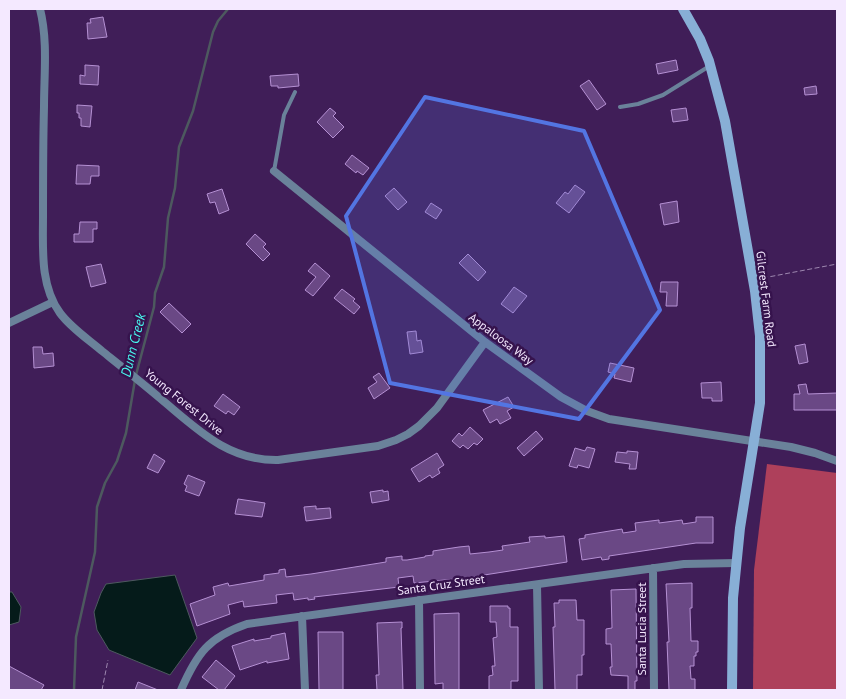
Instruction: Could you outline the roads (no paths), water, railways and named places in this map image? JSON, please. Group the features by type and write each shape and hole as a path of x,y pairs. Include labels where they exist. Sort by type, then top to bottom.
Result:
{"main road":[{"name":"Gilcrest Farm Road","path":"683,9 700,39 710,66 725,121 760,336 760,403 736,563 732,639 732,690"}],"street":[{"name":"Young Forest Drive","path":"40,9 45,44 43,260 45,275 54,302 61,315 82,335 206,436 225,448 245,457 262,460 278,460 378,446 396,440 419,426 437,408 485,342"},
{"name":"Appaloosa Way","path":"274,171 485,342 561,397 598,416 609,419 791,447 837,461"},
{"path":"9,323 54,302"},
{"name":"Santa Cruz Street","path":"181,690 198,657 206,647 225,632 248,624 653,568 707,562 736,563"},
{"name":"Santa Lucia Street","path":"653,568 654,690"},
{"path":"537,585 538,690"},
{"path":"419,600 420,690"},
{"path":"302,616 305,690"}],"lane":[{"path":"620,107 638,104 663,95 710,66"},
{"path":"274,171 284,115 295,92"}],"waterway":[{"name":"Dunn Creek","path":"136,375 154,307 155,293 164,267 168,218 175,188 179,147 193,111 213,32 218,21 228,9"},
{"name":"Dunn Creek","path":"74,690 76,637 95,552 97,507 105,483 117,461 126,433 135,380"}]}
